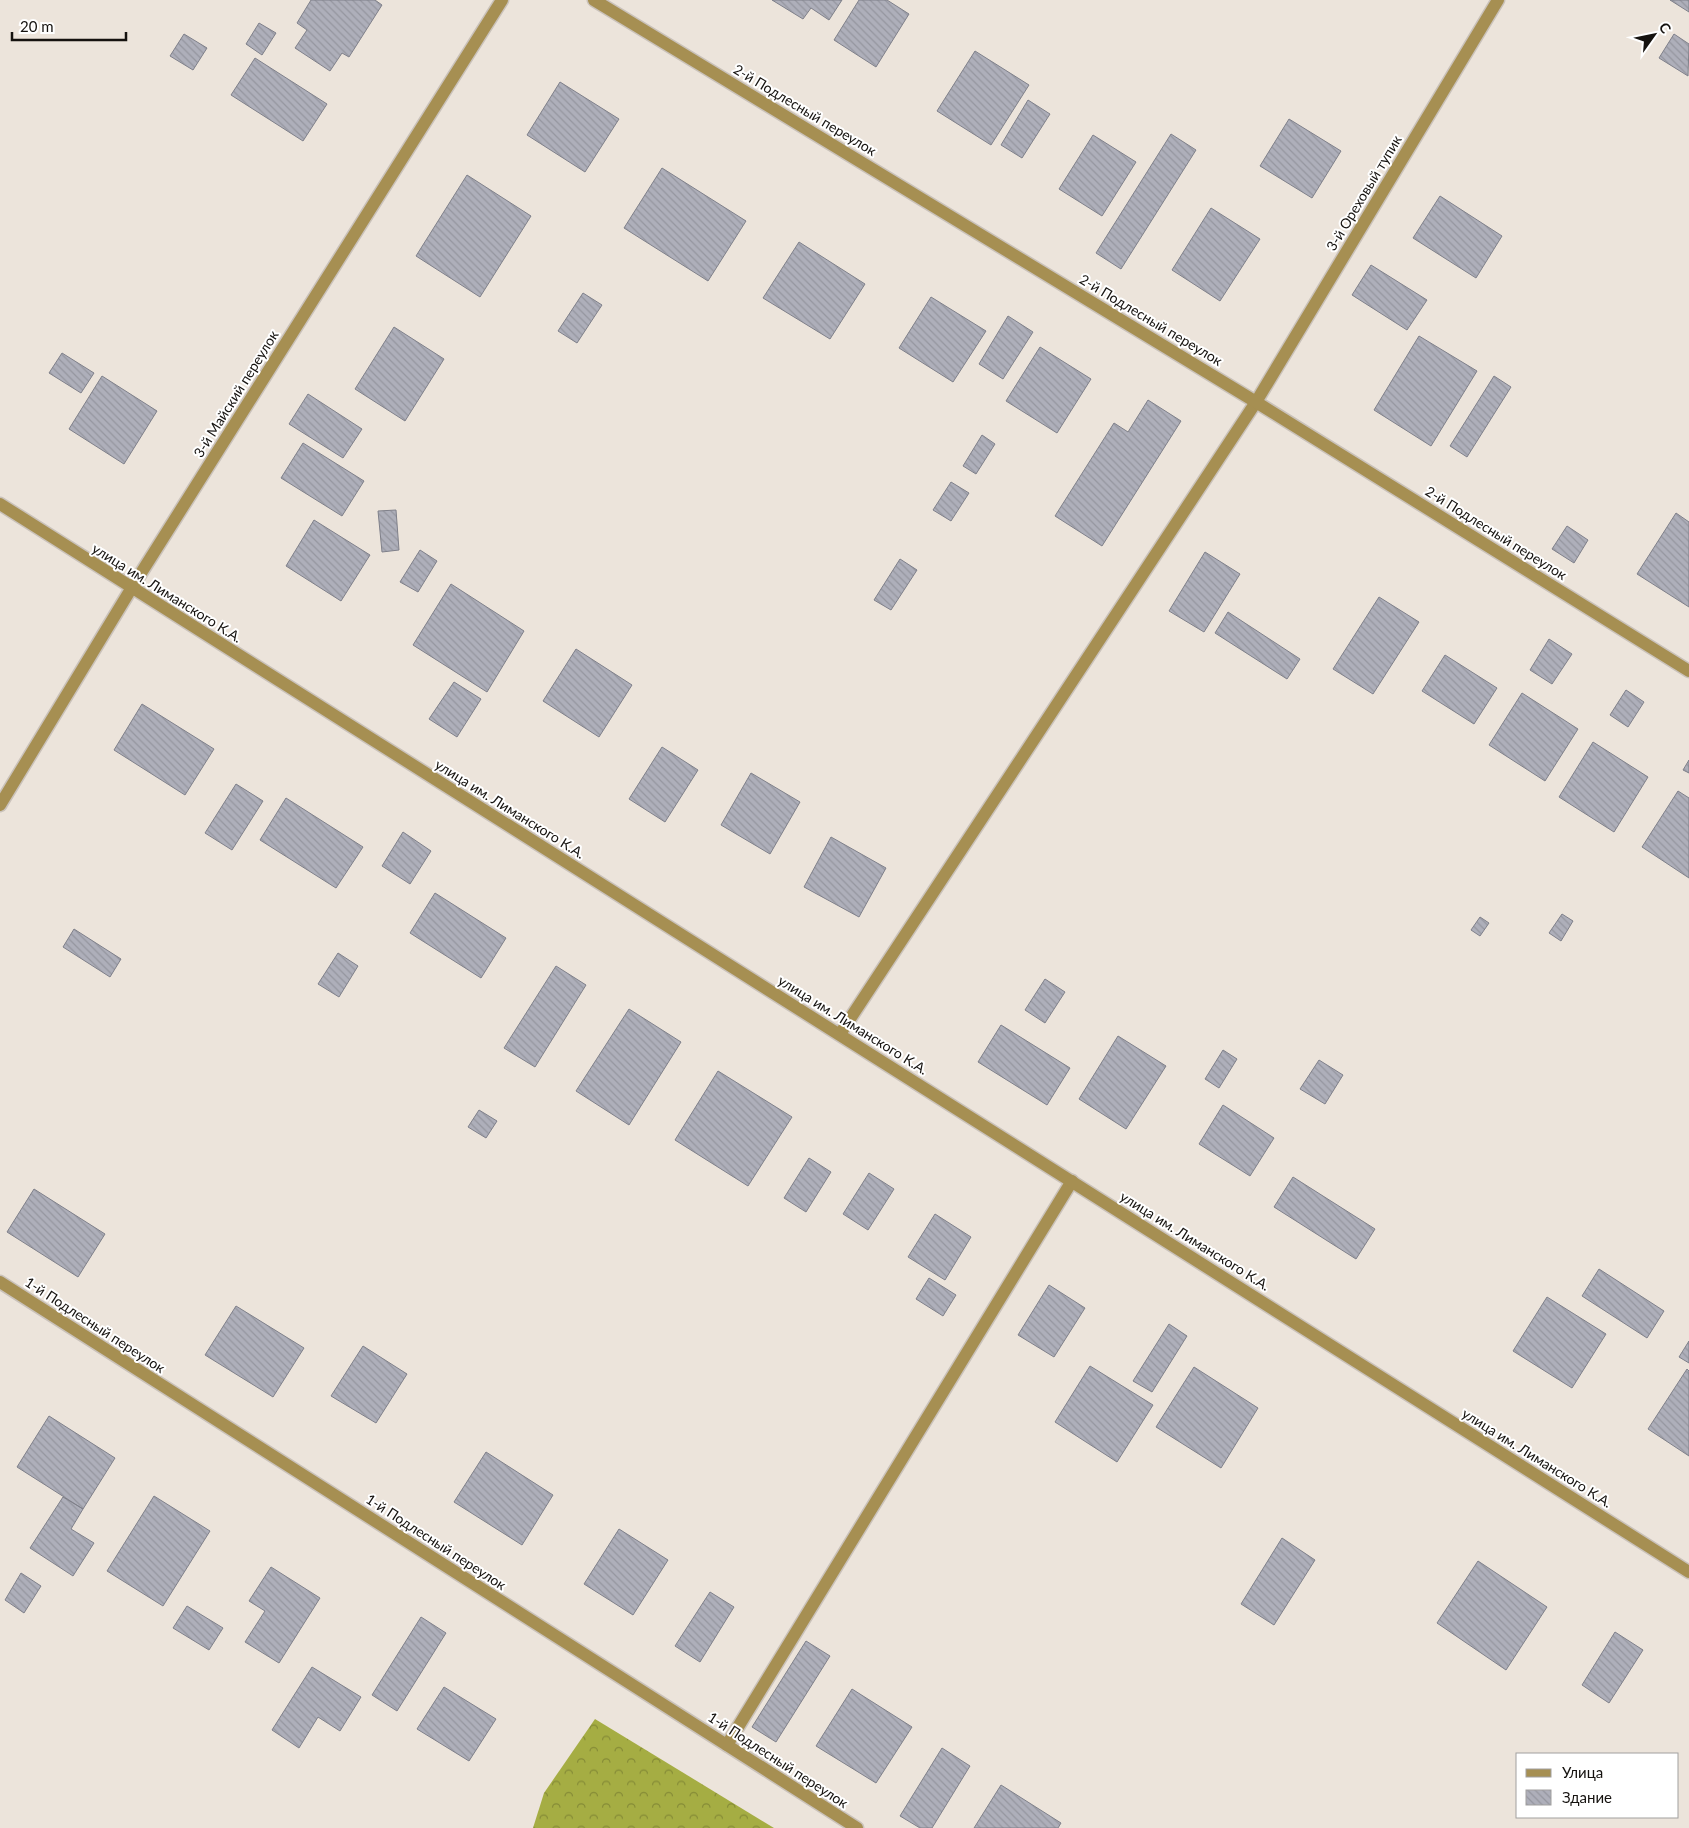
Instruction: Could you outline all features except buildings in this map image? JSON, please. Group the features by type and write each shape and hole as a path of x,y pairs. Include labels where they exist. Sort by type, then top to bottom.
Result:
{"street":[{"name":"3-й Майский переулок","path":"0,805 131,589 502,0"},
{"name":"2-й Подлесный переулок","path":"594,0 1256,402 1689,671"},
{"name":"3-й Ореховый тупик","path":"840,1034 1256,402 1498,0"},
{"name":"улица им. Лиманского К.А.","path":"0,504 131,589 1072,1180 1689,1572"},
{"path":"727,1745 1072,1180"},
{"name":"1-й Подлесный переулок","path":"0,1282 856,1828"}],"green space":[{"path":"595,1719 774,1828 533,1828 544,1793"}]}
